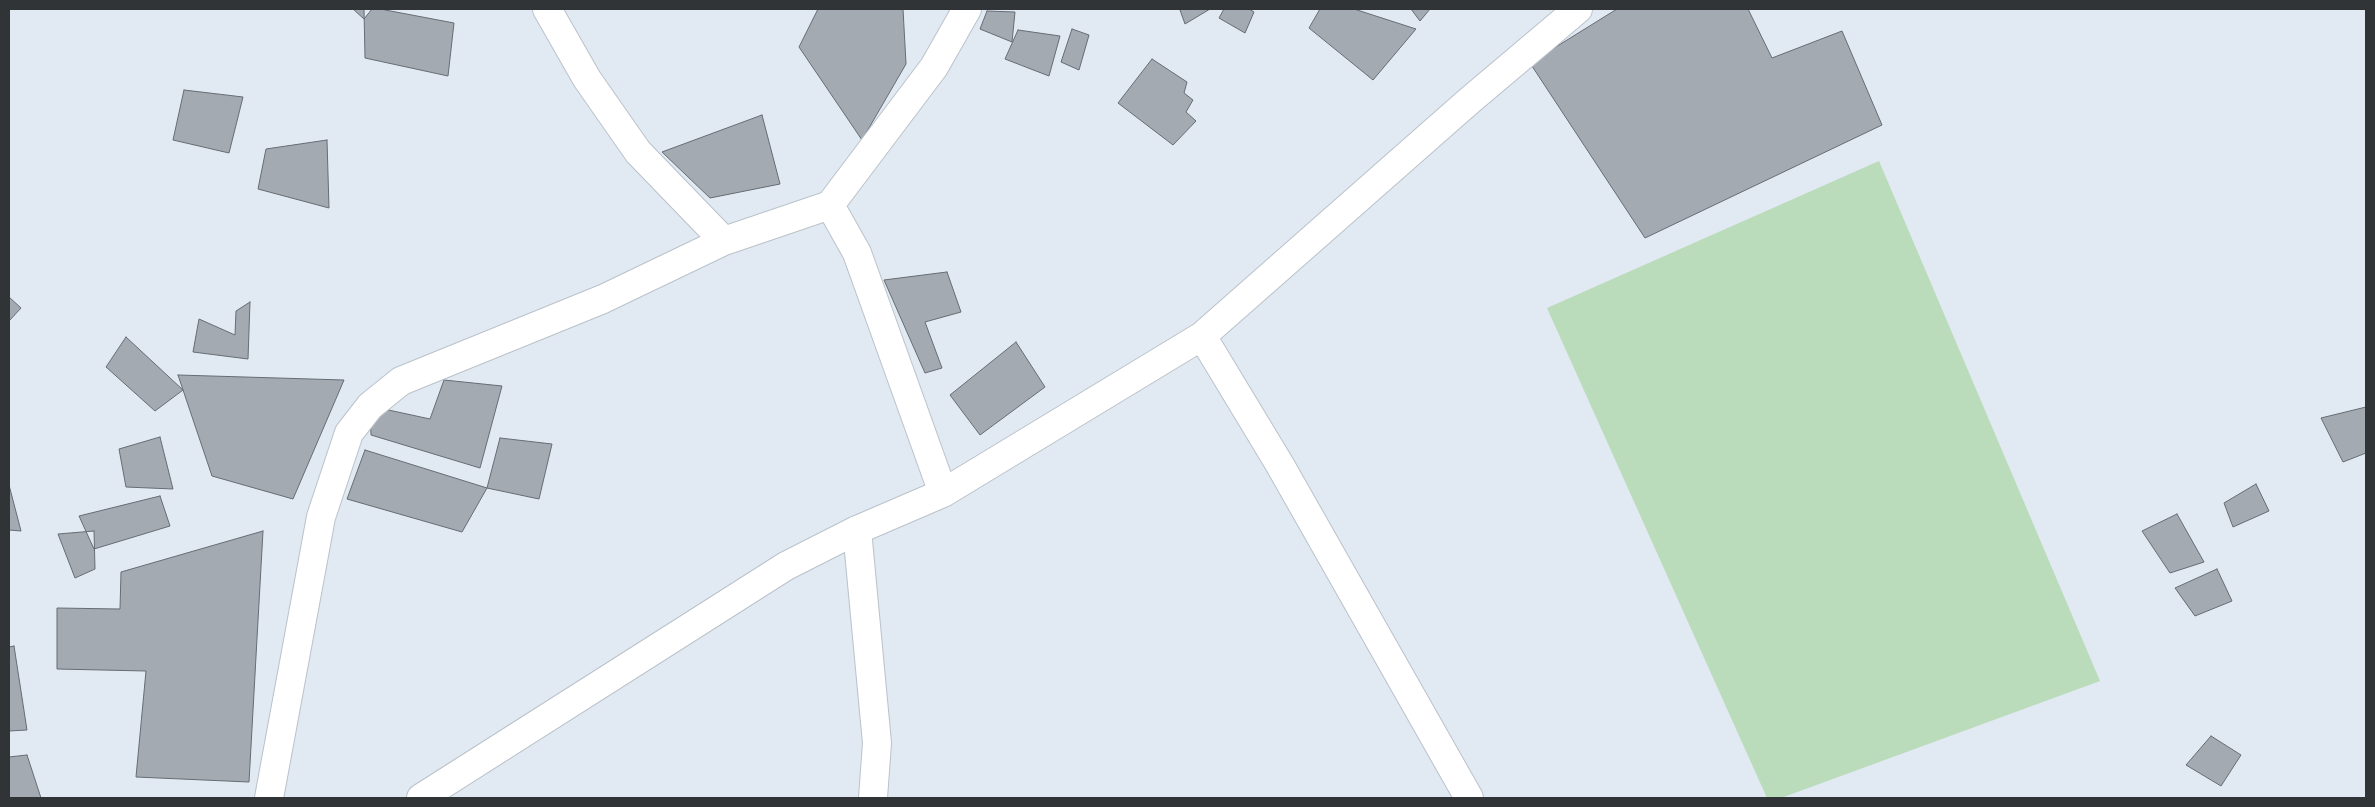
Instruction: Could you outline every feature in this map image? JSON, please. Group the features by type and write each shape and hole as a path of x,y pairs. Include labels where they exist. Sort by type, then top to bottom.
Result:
{"street":[{"path":"547,9 587,79 638,152 724,241"},
{"path":"269,798 321,517 348,433 370,406 401,381 603,298 724,241 830,205 934,67 966,9"},
{"path":"421,798 786,566 857,530 943,493 1202,336 1469,101 1578,9"},
{"path":"830,205 857,253 943,493"},
{"path":"1202,336 1280,465 1468,798"},
{"path":"857,530 877,743 873,798"}],"green space":[{"path":"1879,161 2100,681 1781,798 1767,798 1547,308"}],"building":[{"path":"353,9 372,9 364,19"},
{"path":"364,9 380,9 454,23 448,76 365,58"},
{"path":"818,9 903,9 906,64 862,140 799,47"},
{"path":"1210,9 1185,24 1180,10"},
{"path":"1224,9 1249,9 1254,12 1245,33 1219,18"},
{"path":"1320,9 1354,9 1416,29 1373,80 1309,28"},
{"path":"1411,9 1430,9 1420,21"},
{"path":"1617,9 1748,9 1772,58 1842,31 1882,125 1645,238 1530,63"},
{"path":"987,11 1015,12 1012,42 980,29"},
{"path":"1072,29 1089,35 1079,70 1061,62"},
{"path":"1018,30 1060,36 1049,76 1005,59"},
{"path":"1152,59 1187,82 1184,93 1193,100 1186,112 1196,121 1173,145 1118,103"},
{"path":"184,90 243,97 229,153 173,140"},
{"path":"762,115 780,184 710,198 662,152"},
{"path":"327,140 329,208 258,189 266,149"},
{"path":"947,272 961,312 925,322 942,368 925,373 884,280"},
{"path":"9,297 21,308 9,321"},
{"path":"250,302 248,359 193,352 199,319 235,335 236,311"},
{"path":"126,337 183,390 155,411 106,367"},
{"path":"1016,342 1045,387 980,435 950,395"},
{"path":"178,375 344,380 293,499 212,476"},
{"path":"444,380 502,386 480,468 371,435 370,406 430,419"},
{"path":"2366,407 2366,453 2343,462 2321,418"},
{"path":"160,437 173,489 126,487 119,449"},
{"path":"500,438 552,444 539,499 487,488"},
{"path":"365,450 487,488 462,532 347,499"},
{"path":"2256,484 2269,511 2233,527 2224,503"},
{"path":"9,485 21,531 9,530"},
{"path":"160,496 170,526 94,549 79,516"},
{"path":"2177,514 2204,562 2170,573 2142,531"},
{"path":"94,531 95,569 75,578 58,534"},
{"path":"263,531 249,782 136,777 146,671 57,669 57,608 120,609 121,572"},
{"path":"2217,569 2232,601 2195,616 2175,588"},
{"path":"14,646 27,730 9,731 9,647"},
{"path":"2211,736 2241,755 2221,786 2186,765"},
{"path":"27,755 41,798 9,798 9,757"}]}
